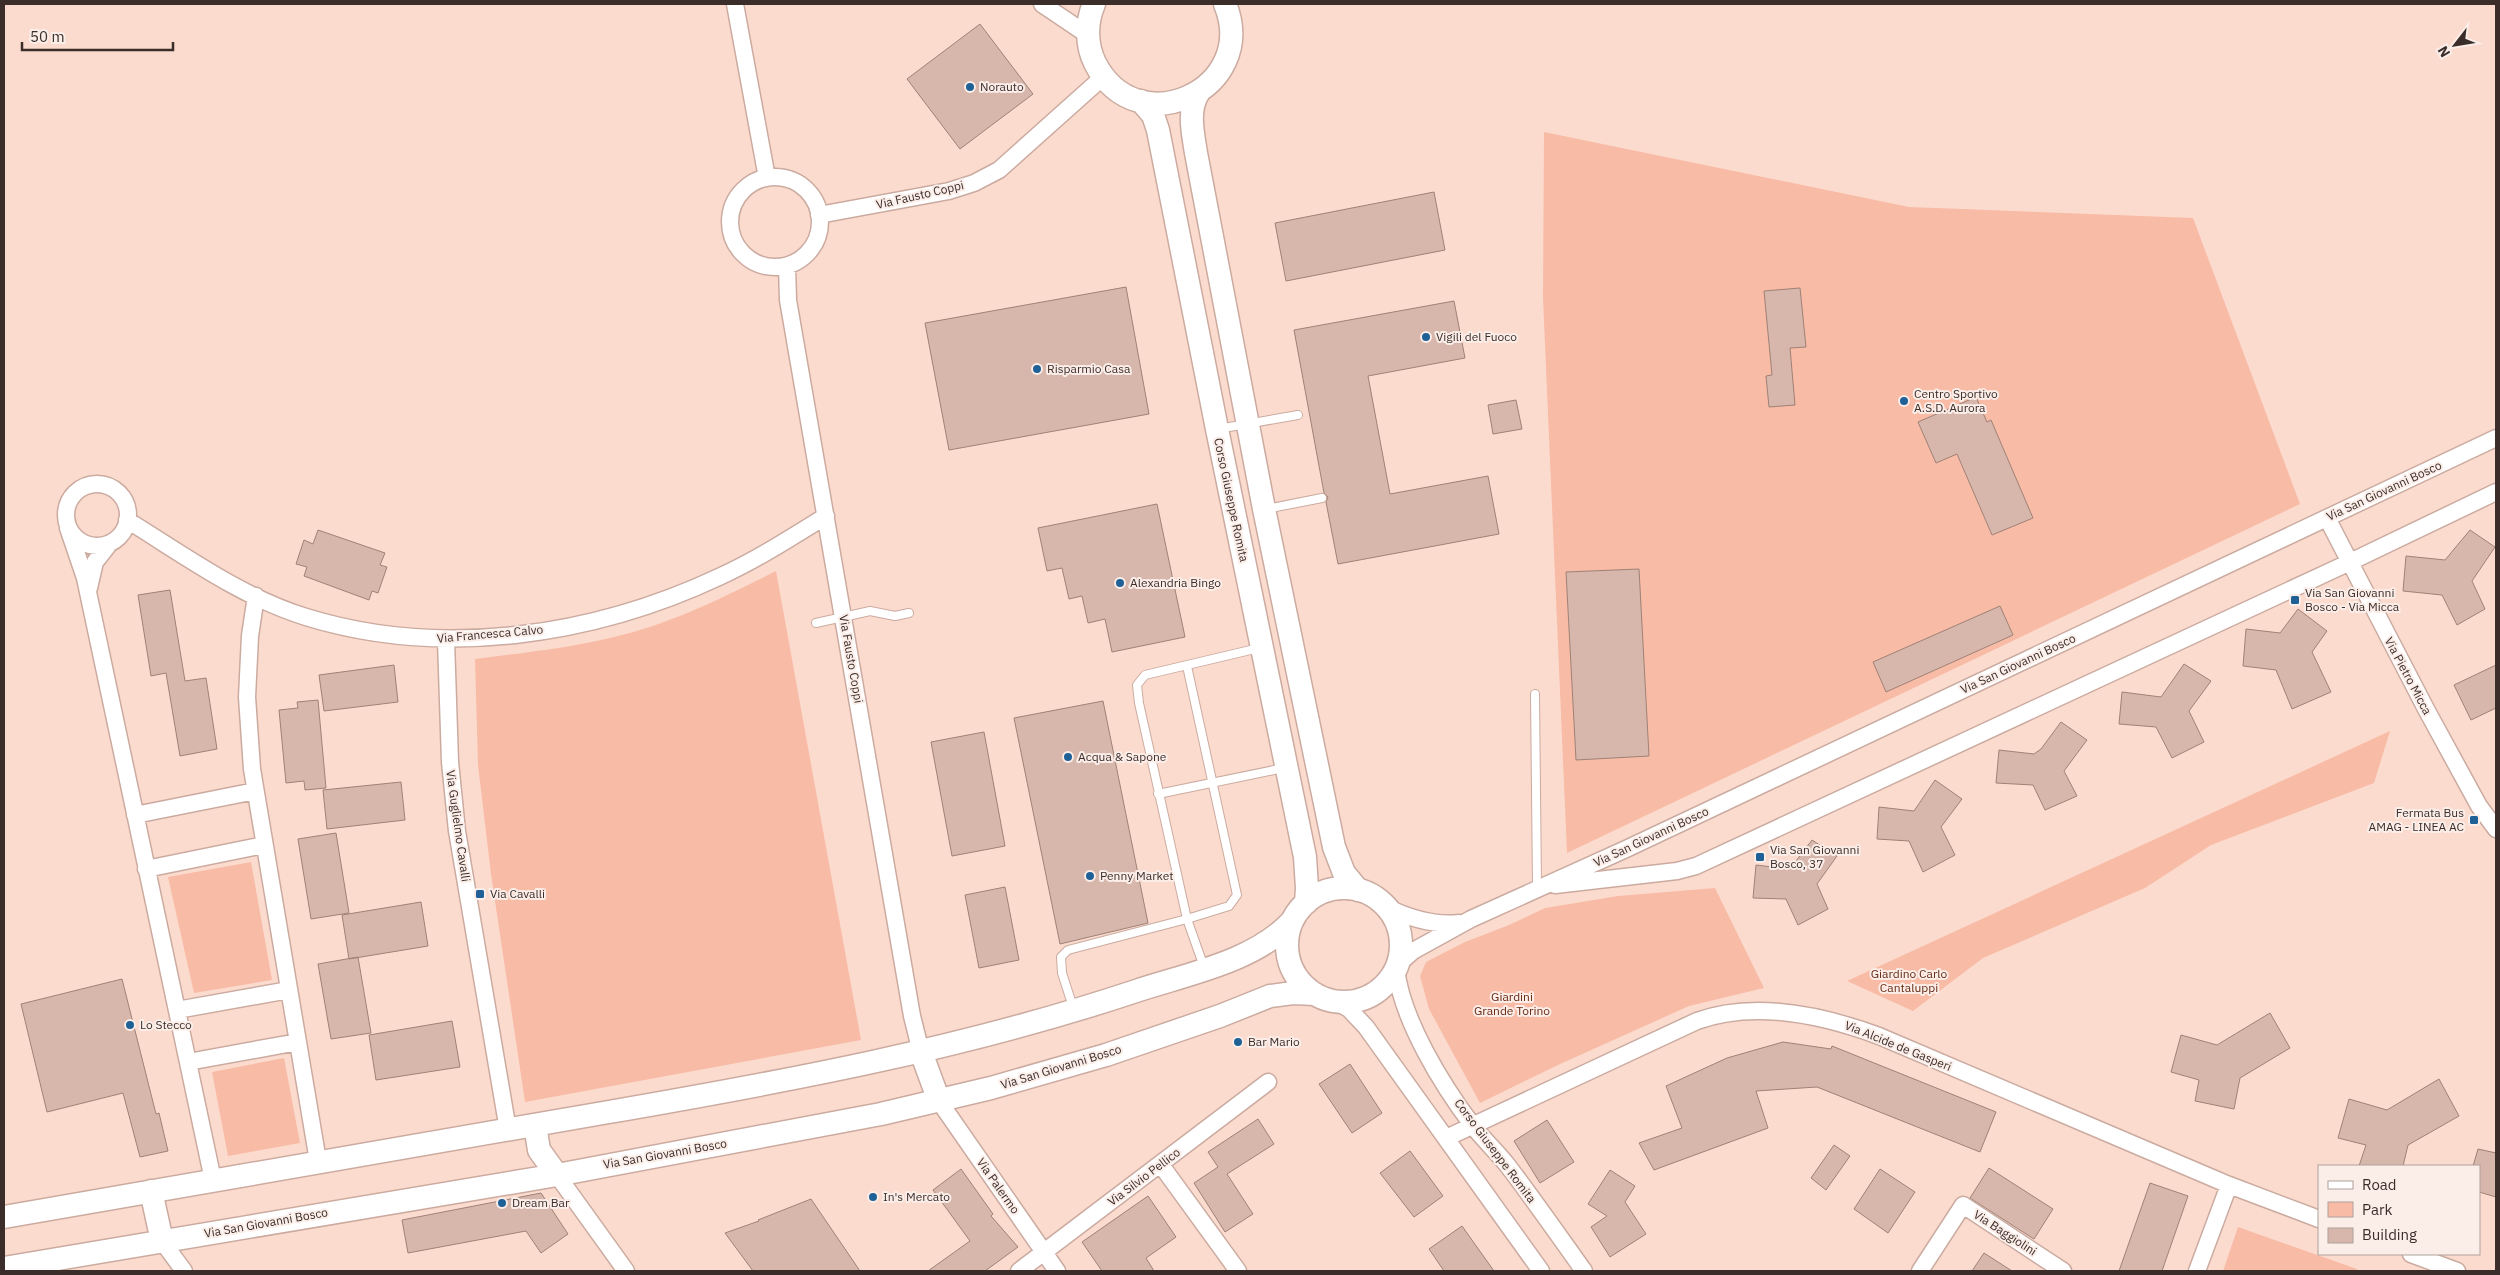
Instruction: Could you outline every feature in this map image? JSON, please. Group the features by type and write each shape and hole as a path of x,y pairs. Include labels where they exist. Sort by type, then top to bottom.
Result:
{"main road":[{"path":"1094,4 1089,20 1088,35 1092,57 1104,77 1120,92 1141,101 1171,103 1199,92 1216,77 1229,50 1230,22 1225,4"},
{"path":"1199,92 1192,109 1192,126 1264,509 1334,847 1344,873 1358,890 1376,899 1386,907 1395,921 1400,937 1396,968 1386,983 1370,996 1350,1002 1337,1002 1315,994 1298,979 1288,958 1287,939 1292,921"},
{"name":"Corso Giuseppe Romita","path":"1141,101 1153,115 1158,130 1285,767 1305,857 1306,903"},
{"path":"4,1217 728,1092 921,1052 1074,1011 1204,968 1262,946 1292,921 1306,903 1330,890 1358,890"},
{"name":"Via San Giovanni Bosco","path":"4,1268 557,1175 939,1101 1106,1055 1220,1016 1270,996 1293,993 1315,994"},
{"path":"921,1052 939,1101"},
{"path":"535,1125 540,1150 557,1175"},
{"path":"151,1192 162,1241"}],"street":[{"path":"735,4 767,178"},
{"path":"1042,4 1088,35"},
{"name":"Via Fausto Coppi","path":"819,215 949,191 974,183 999,170 1104,77"},
{"path":"767,178 781,178 800,186 815,202 819,215 820,228 816,241 809,252 799,261 787,266 772,268 752,260 736,246 731,232 730,218 734,204 742,191 753,183 767,178"},
{"name":"Via Fausto Coppi","path":"787,266 788,300 912,1016 921,1052"},
{"name":"Via San Giovanni Bosco","path":"1471,919 1626,849 2496,438"},
{"path":"88,596 95,562 110,543 120,536 128,520 124,501 117,491 99,484 90,484 78,490 70,500 66,520 85,578 88,596 146,869 213,1180"},
{"name":"Via San Giovanni Bosco","path":"1538,888 1678,871 1696,866 2348,563 2496,492"},
{"name":"Via Francesca Calvo","path":"128,520 223,580 305,617 360,631 417,639 446,640 520,633 590,622 633,611 668,599 732,571 826,516"},
{"name":"Via Pietro Micca","path":"2327,518 2348,563 2479,806 2496,829"},
{"path":"68,528 78,540 86,544 99,546 110,543"},
{"path":"256,596 250,636 247,697 255,790 318,1162"},
{"name":"Via Guglielmo Cavalli","path":"446,640 450,762 457,831 508,1130"},
{"path":"135,815 255,790"},
{"path":"146,869 264,845"},
{"path":"1386,907 1410,917 1436,924 1460,923 1471,919"},
{"path":"1396,968 1414,951 1471,919"},
{"name":"Corso Giuseppe Romita","path":"1396,968 1403,998 1426,1053 1473,1125 1507,1165 1584,1271"},
{"path":"177,1010 289,990"},
{"path":"1337,1002 1349,1009 1366,1027 1542,1271"},
{"name":"Via Alcide de Gasperi","path":"1446,1138 1712,1016 1740,1012 1786,1013 1830,1020 1878,1036 2229,1184 2318,1219"},
{"path":"188,1062 298,1042"},
{"name":"Via Silvio Pellico","path":"1019,1271 1268,1082"},
{"name":"Via Palermo","path":"939,1101 1057,1271"},
{"path":"1161,1165 1238,1271"},
{"path":"557,1175 626,1271"},
{"path":"2197,1271 2229,1184"},
{"name":"Via Baggiolini","path":"1920,1271 1963,1206 2063,1271"},
{"path":"162,1241 184,1271"},
{"path":"2414,1255 2457,1271"}],"lane":[{"path":"1217,429 1298,415"},
{"path":"1264,509 1322,498"},
{"path":"816,623 870,611 895,616 909,613"},
{"path":"1204,968 1187,919 1158,794 1137,685 1145,675 1261,648"},
{"path":"1074,1011 1062,973 1061,957 1068,950 1229,906 1237,895 1187,666"},
{"path":"1535,694 1538,888"},
{"path":"1158,794 1285,767"}],"green space":[{"name":"Centro Sportivo A.S.D. Aurora","path":"1544,132 1909,207 2193,218 2300,504 1567,853 1543,298"},
{"path":"776,571 861,1040 525,1102 491,874 478,765 475,659 597,641 656,625 697,609"},
{"name":"Giardino Carlo Cantaluppi","path":"2390,731 2374,783 2211,845 2145,888 1983,958 1913,1011 1847,981"},
{"path":"251,862 272,980 194,993 168,877"},
{"name":"Giardini Grande Torino","path":"1715,888 1764,988 1689,1006 1558,1065 1480,1103 1429,1009 1420,976 1426,962 1465,942 1509,925 1545,908 1618,896"},
{"path":"284,1058 300,1143 228,1156 212,1072"},
{"path":"2238,1227 2357,1269 2356,1271 2223,1271"}],"building":[{"name":"Norauto","path":"980,24 1033,94 960,149 907,79"},
{"path":"1434,192 1445,250 1286,281 1275,223"},
{"name":"Risparmio Casa","path":"1126,287 1149,414 949,450 925,323"},
{"path":"1800,288 1806,347 1790,348 1795,405 1769,407 1766,376 1772,375 1764,291"},
{"path":"1454,301 1465,358 1368,376 1390,494 1488,476 1499,534 1338,564 1326,502 1328,497 1324,493 1294,330"},
{"path":"1976,397 1987,422 1991,420 2033,518 1992,535 1957,454 1936,463 1918,422"},
{"path":"1516,400 1522,429 1493,434 1488,405"},
{"name":"Alexandria Bingo","path":"1157,504 1185,637 1112,652 1105,619 1088,623 1082,596 1069,599 1062,568 1047,571 1038,528"},
{"path":"318,530 385,553 380,565 387,567 378,593 372,591 369,600 304,576 307,567 296,564 304,540 313,544"},
{"path":"2470,530 2495,547 2472,581 2485,609 2457,625 2442,595 2403,591 2406,556 2445,560"},
{"path":"1639,569 1649,756 1576,760 1566,572"},
{"path":"170,590 185,681 206,678 217,749 180,756 166,673 151,676 138,595"},
{"path":"2000,606 2013,635 1886,692 1873,662"},
{"path":"2298,609 2327,631 2312,652 2331,692 2292,709 2276,670 2243,666 2246,629 2280,633"},
{"path":"2184,664 2211,681 2189,711 2204,742 2172,758 2156,727 2119,724 2122,692 2161,697"},
{"path":"394,665 398,702 324,711 319,675"},
{"path":"2496,665 2496,708 2471,720 2454,685"},
{"path":"318,700 326,788 305,790 304,781 286,783 279,710 298,708 297,702"},
{"path":"1103,701 1148,923 1060,944 1014,718"},
{"path":"2061,722 2087,740 2064,771 2077,796 2045,810 2033,785 1996,783 1999,750 2034,754 2041,749"},
{"path":"984,732 1005,846 952,856 931,742"},
{"path":"1935,780 1962,799 1941,827 1955,855 1923,872 1909,841 1877,839 1879,807 1914,811"},
{"path":"401,782 405,820 327,829 323,790"},
{"path":"336,833 349,913 311,919 298,839"},
{"path":"1812,840 1837,856 1817,884 1828,909 1798,925 1786,899 1753,898 1756,865 1790,869"},
{"path":"1005,887 1019,960 979,968 965,895"},
{"path":"421,902 428,946 349,959 342,915"},
{"path":"358,957 371,1033 331,1039 318,964"},
{"path":"122,979 156,1114 159,1113 168,1151 140,1157 123,1093 47,1112 21,1004"},
{"path":"2270,1013 2290,1048 2240,1078 2234,1109 2195,1101 2199,1080 2171,1072 2181,1035 2217,1045"},
{"path":"452,1021 460,1067 376,1080 369,1035"},
{"path":"1783,1042 1831,1049 1832,1046 1996,1112 1980,1152 1817,1087 1756,1091 1768,1128 1654,1170 1639,1143 1682,1128 1666,1086 1727,1058"},
{"path":"1350,1064 1382,1113 1352,1133 1319,1084"},
{"path":"2439,1079 2459,1116 2408,1145 2403,1165 2359,1165 2366,1145 2338,1138 2349,1099 2387,1110"},
{"path":"1258,1119 1274,1144 1227,1174 1253,1214 1225,1232 1194,1183 1218,1167 1208,1152"},
{"path":"1547,1120 1574,1162 1540,1183 1514,1141"},
{"path":"1834,1145 1850,1156 1826,1190 1811,1178"},
{"path":"2478,1149 2496,1153 2496,1197 2480,1192 2480,1165 2473,1165"},
{"path":"1410,1151 1443,1196 1414,1217 1380,1173"},
{"path":"1989,1168 2053,1209 2034,1239 1970,1198"},
{"path":"961,1169 993,1214 991,1216 1018,1247 985,1271 928,1271 970,1241 933,1190"},
{"path":"1880,1169 1915,1192 1888,1233 1854,1209"},
{"path":"1610,1170 1635,1186 1625,1202 1646,1234 1610,1257 1591,1227 1607,1216 1588,1204"},
{"path":"2150,1183 2188,1196 2162,1271 2119,1271"},
{"path":"541,1193 568,1234 541,1253 526,1231 408,1253 402,1220"},
{"path":"1148,1196 1176,1237 1146,1258 1154,1271 1102,1271 1082,1242"},
{"path":"811,1199 860,1271 753,1271 725,1233 759,1221"},
{"path":"1462,1226 1494,1271 1444,1271 1429,1249"},
{"path":"1984,1253 2012,1271 1972,1271"}],"place":[{"name":"Norauto","path":"970,87"},
{"name":"Vigili del Fuoco","path":"1426,337"},
{"name":"Risparmio Casa","path":"1037,369"},
{"name":"Centro Sportivo A.S.D. Aurora","path":"1904,401"},
{"name":"Alexandria Bingo","path":"1120,583"},
{"name":"Via San Giovanni Bosco - Via Micca","path":"2295,600"},
{"name":"Acqua & Sapone","path":"1068,757"},
{"name":"Fermata Bus AMAG - LINEA AC","path":"2474,820"},
{"name":"Via San Giovanni Bosco, 37","path":"1760,857"},
{"name":"Penny Market","path":"1090,876"},
{"name":"Via Cavalli","path":"480,894"},
{"name":"Lo Stecco","path":"130,1025"},
{"name":"Bar Mario","path":"1238,1042"},
{"name":"In's Mercato","path":"873,1197"},
{"name":"Dream Bar","path":"502,1203"}]}
